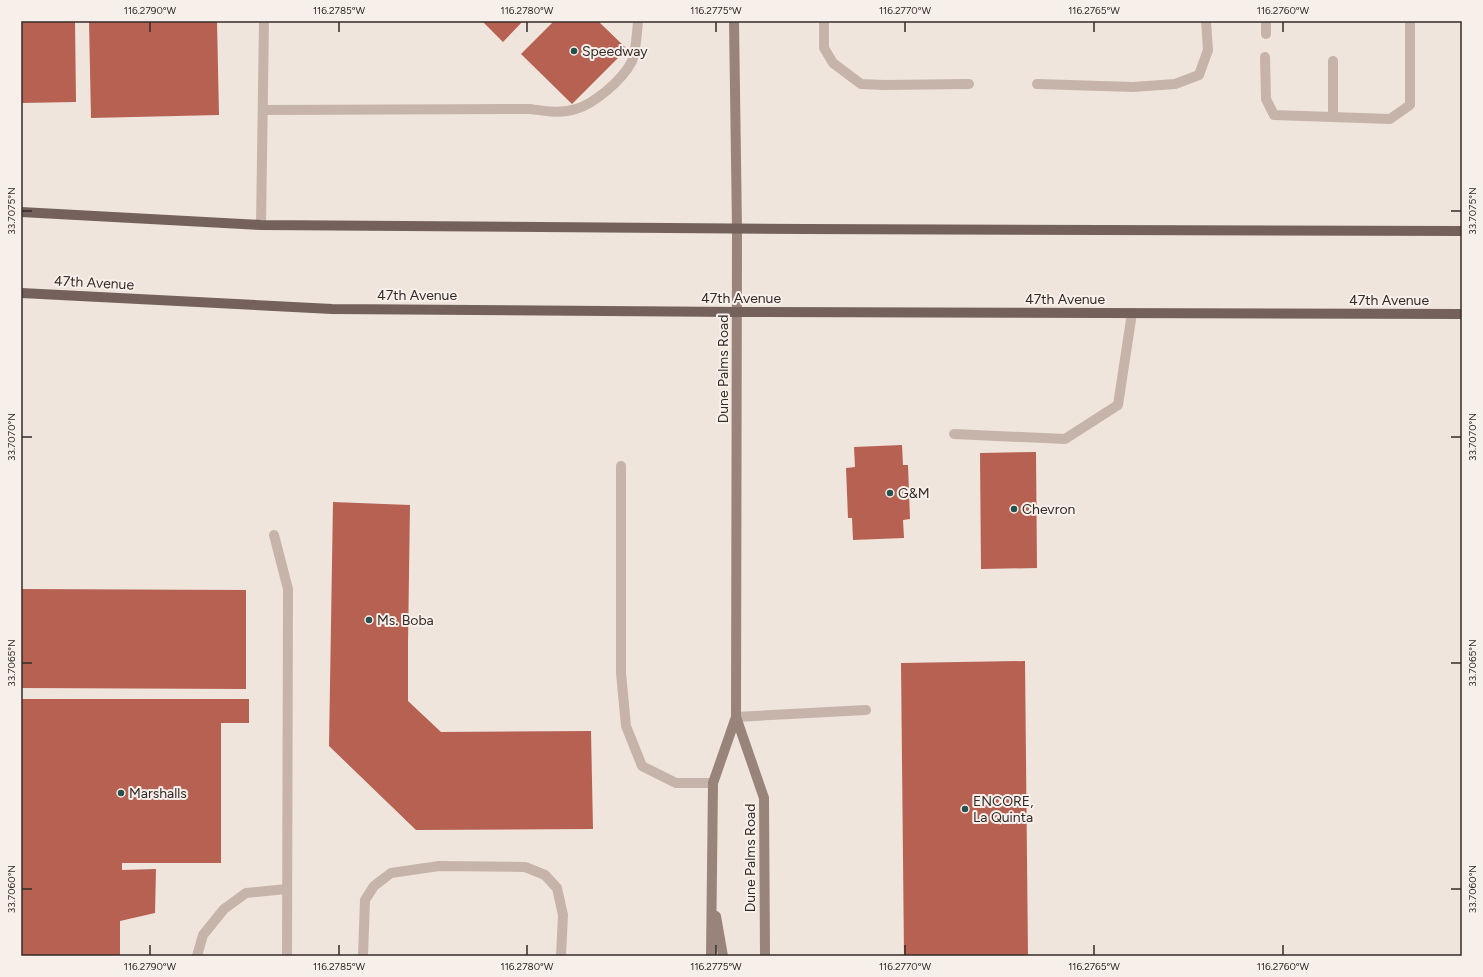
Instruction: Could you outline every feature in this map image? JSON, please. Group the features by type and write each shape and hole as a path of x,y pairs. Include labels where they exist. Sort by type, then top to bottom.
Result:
{"main road":[{"name":"Dune Palms Road","path":"711,956 713,783 736,717 737,229 734,21"},
{"path":"21,212 262,225 737,229 1462,231"},
{"name":"47th Avenue","path":"21,293 332,309 737,312 1462,314"},
{"name":"Dune Palms Road","path":"736,717 764,798 765,956"},
{"path":"712,892 723,956"}],"lane":[{"path":"262,225 264,21"},
{"path":"264,110 530,109 555,112 577,109 604,94 632,62 638,21"},
{"path":"824,21 824,48 834,63 861,84 970,84"},
{"path":"1037,84 1134,87 1175,84 1199,75 1208,50 1206,21"},
{"path":"1266,21 1266,34"},
{"path":"1265,57 1266,99 1274,115 1390,119 1410,105 1410,21"},
{"path":"1333,60 1333,117"},
{"path":"954,434 1066,439 1118,406 1132,313"},
{"path":"621,466 621,673 626,726 642,766 676,783 713,783"},
{"path":"274,535 288,590 287,956"},
{"path":"736,717 866,710"},
{"path":"363,956 365,900 374,886 391,873 439,866 525,867 545,875 557,888 563,915 561,956"},
{"path":"197,956 202,935 224,909 240,897 246,893 287,889"}],"building":[{"path":"21,21 75,21 76,102 21,103"},
{"path":"89,21 217,21 219,115 91,118"},
{"path":"482,21 523,21 503,42"},
{"path":"554,21 598,21 627,49 572,104 521,54"},
{"path":"902,445 903,465 908,465 910,519 903,520 904,538 853,540 852,518 848,518 846,468 855,467 854,447"},
{"path":"1036,452 1037,568 981,569 980,453"},
{"path":"333,502 410,505 408,701 441,732 591,731 593,829 416,830 329,746"},
{"path":"21,589 246,590 246,689 21,688"},
{"name":"ENCORE, La Quinta","path":"1025,661 1028,956 904,956 901,663"},
{"name":"Marshalls","path":"21,699 249,699 249,723 221,723 221,863 122,863 122,870 156,869 155,913 120,921 120,956 21,956"}],"place":[{"name":"Speedway","path":"574,51"},
{"name":"G&M","path":"890,493"},
{"name":"Chevron","path":"1014,509"},
{"name":"Ms. Boba","path":"369,620"},
{"name":"Marshalls","path":"121,793"},
{"name":"ENCORE, La Quinta","path":"965,809"}]}
